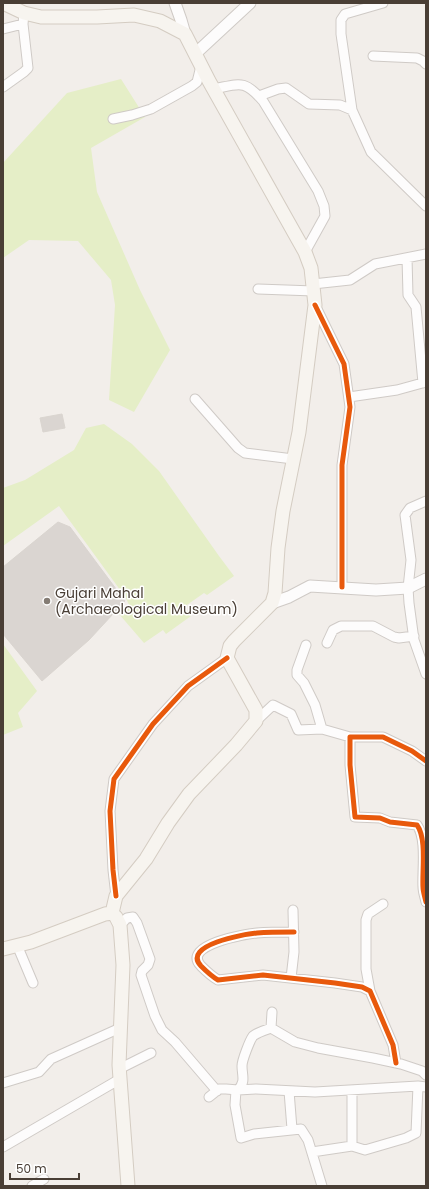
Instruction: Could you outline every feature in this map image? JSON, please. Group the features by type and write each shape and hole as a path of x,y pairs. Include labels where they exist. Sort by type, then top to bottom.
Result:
{"main road":[{"path":"3,3 24,18 33,15 50,18 134,15 160,21 184,34 213,89 305,252 312,268 315,305 304,400 283,511 278,548 275,593 272,603 230,646 227,658 256,710 256,721 236,745 189,794 168,823 146,859 116,896 112,913"},
{"path":"112,913 120,925 123,965 120,1028 120,1074 128,1186"},
{"path":"3,949 31,942 105,914 112,913"}],"street":[{"path":"175,3 184,34"},
{"path":"195,54 250,3"},
{"path":"383,3 345,14 341,20 341,34 352,110 371,152 426,206"},
{"path":"3,30 24,18 28,68 3,87"},
{"path":"373,56 417,58 426,64"},
{"path":"113,119 151,109 192,86 197,82 201,66"},
{"path":"213,89 238,84 246,85 259,96 318,191 324,206 325,216 305,252"},
{"path":"259,96 278,89 286,88 309,104 340,105 352,110"},
{"path":"258,289 313,287 350,280 375,264 426,254"},
{"path":"349,396 398,390 424,382 416,308 408,295 407,258"},
{"path":"315,305 344,364 349,396 350,407 342,465 342,587"},
{"path":"195,399 238,448 245,453 293,460"},
{"path":"426,501 410,508 405,515 411,560 408,588 414,636 426,674"},
{"path":"272,603 289,597 310,586 376,590 408,588 426,579"},
{"path":"327,643 333,630 341,626 373,626 394,637 399,638 414,636"},
{"path":"306,645 297,670 297,675 304,683 314,705 322,729"},
{"path":"116,896 110,811 114,779 153,724 188,686 227,658"},
{"path":"256,721 274,705 291,714 298,730 322,729 350,738 383,738 412,751 426,761"},
{"path":"350,738 350,765 355,817 380,818 390,822 417,825 421,830 423,888 426,902"},
{"path":"383,904 368,914 366,920 366,969 370,991 393,1045 396,1063"},
{"path":"291,978 294,952 293,910"},
{"path":"120,925 127,918 132,917 137,923 150,959 141,975 146,994 162,1030 175,1042 217,1091"},
{"path":"294,932 256,933 219,941 199,952 197,957 198,963 218,980 263,975 362,987 370,991"},
{"path":"17,945 33,983"},
{"path":"271,1028 272,1012"},
{"path":"3,1083 39,1072 51,1059 120,1028"},
{"path":"322,1186 308,1140 301,1129 254,1134 241,1138 236,1105 237,1090 242,1085 243,1058 252,1037 260,1031 271,1028 295,1042 396,1063 422,1071 426,1075"},
{"path":"3,1147 151,1053"},
{"path":"209,1097 219,1090 226,1089 316,1092 422,1086 416,1133 406,1138 365,1150 352,1146 312,1152"},
{"path":"352,1091 352,1146"},
{"path":"289,1092 292,1129"},
{"path":"32,1186 44,1179"}],"green space":[{"path":"121,79 145,117 91,148 97,192 140,290 170,350 134,412 109,400 115,305 111,280 78,241 29,240 3,258 3,163 67,93"},
{"path":"104,424 132,444 159,471 234,576 207,595 204,593 184,607 191,616 166,634 163,630 144,643 119,614 129,605 126,598 59,506 3,546 3,488 25,480 74,450 86,428"},
{"path":"3,644 37,691 18,713 23,727 3,735"}],"building":[{"path":"62,414 65,428 43,432 40,418"},
{"path":"58,522 70,527 125,601 89,640 42,681 3,634 3,567"}],"cycle path":[{"path":"315,305 344,364 350,407 342,465 342,587"},
{"path":"116,896 110,811 114,779 153,724 188,686 227,658"},
{"path":"426,761 412,751 383,737 350,737 350,765 355,817 380,818 390,822 417,825 420,831 423,846 423,889 426,902"},
{"path":"294,932 257,933 229,938 207,947 200,952 197,959 201,966 218,980 263,975 362,987 370,991 393,1045 396,1063"}],"place":[{"name":"Gujari Mahal (Archaeological Museum)","path":"47,601"}]}
